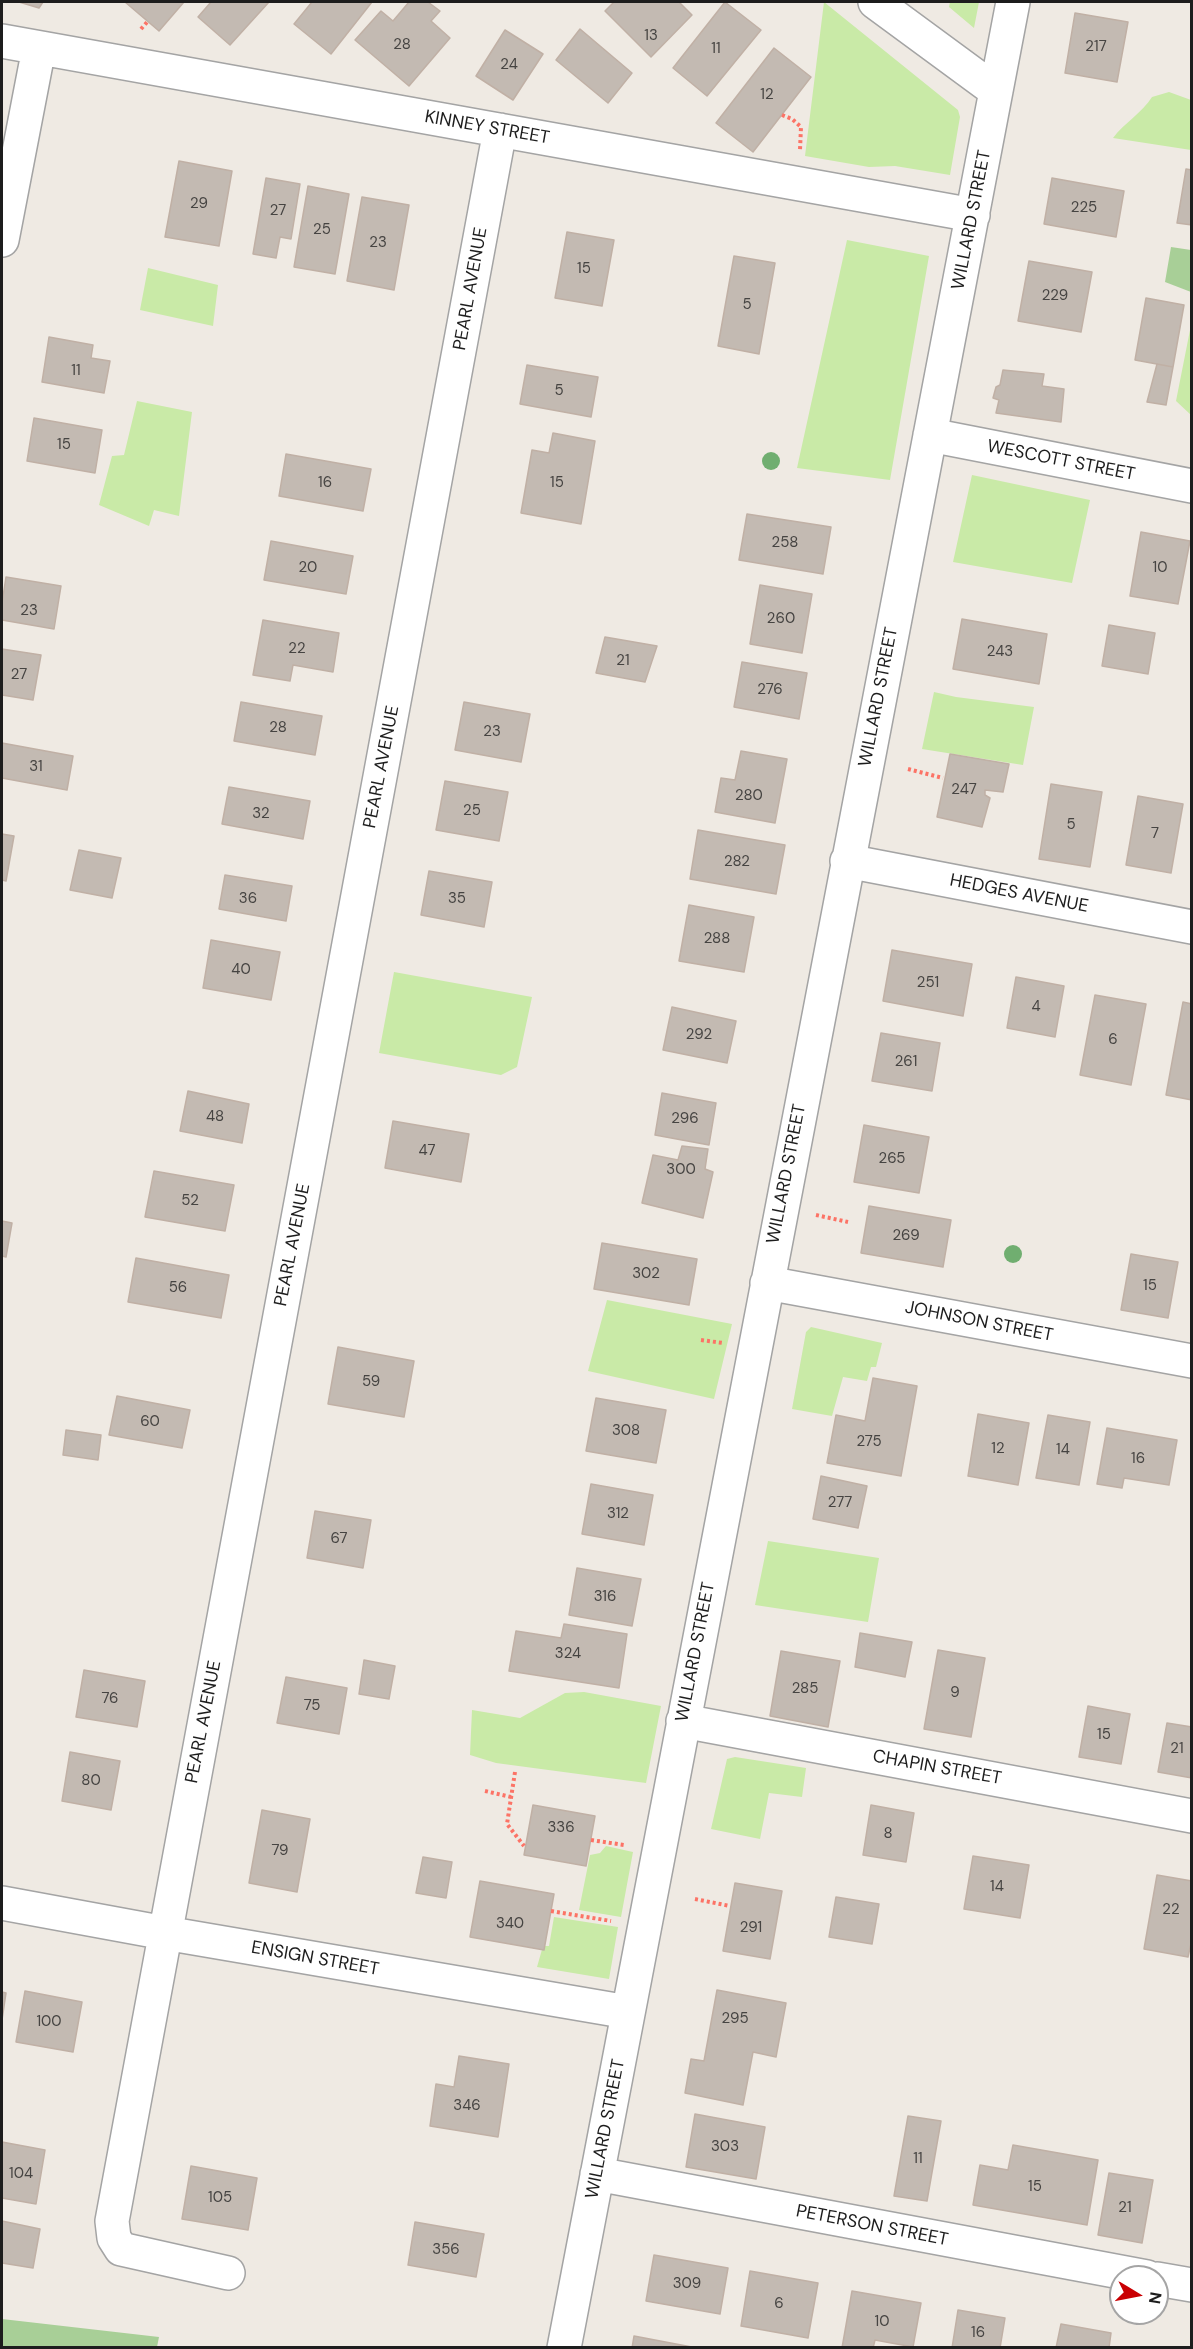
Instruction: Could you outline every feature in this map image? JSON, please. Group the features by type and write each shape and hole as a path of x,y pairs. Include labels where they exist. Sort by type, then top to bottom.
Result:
{"street":[{"path":"875,2 996,91"},
{"name":"WILLARD STREET","path":"564,2348 1013,2"},
{"name":"KINNEY STREET","path":"2,40 973,215"},
{"path":"2,240 39,48"},
{"name":"PEARL AVENUE","path":"228,2273 121,2249 114,2238 112,2221 500,130"},
{"name":"WESCOTT STREET","path":"930,435 1191,486"},
{"name":"HEDGES AVENUE","path":"847,861 1191,927"},
{"name":"JOHNSON STREET","path":"767,1283 1191,1361"},
{"name":"CHAPIN STREET","path":"683,1721 1191,1815"},
{"name":"ENSIGN STREET","path":"2,1903 628,2012"},
{"name":"PETERSON STREET","path":"597,2174 1109,2270"},
{"path":"1169,2281 1191,2285"}],"path":[{"path":"782,115 792,119 801,127 800,159"},
{"path":"908,769 943,777"},
{"path":"816,1215 848,1222"},
{"path":"701,1340 732,1345"},
{"path":"515,1772 507,1824 524,1846"},
{"path":"485,1791 511,1797"},
{"path":"591,1840 626,1846"},
{"path":"695,1899 730,1906"},
{"path":"551,1911 614,1922"}],"green space":[{"path":"824,2 958,110 960,117 950,175 895,166 869,167 805,156"},
{"path":"950,2 979,2 974,28 949,7"},
{"path":"1169,92 1191,100 1191,150 1113,138 1152,97"},
{"path":"847,240 929,256 890,480 797,468"},
{"path":"1171,247 1191,250 1191,292 1165,282"},
{"path":"148,268 218,285 213,326 140,310"},
{"path":"1191,325 1191,415 1176,401"},
{"path":"137,401 192,412 179,516 154,510 149,526 99,505 112,456 124,455"},
{"path":"972,475 1090,500 1072,583 953,562"},
{"path":"934,692 1034,707 1023,765 922,749"},
{"path":"394,972 532,997 517,1067 501,1075 379,1053"},
{"path":"607,1300 732,1324 714,1399 588,1371"},
{"path":"811,1327 882,1343 876,1367 871,1367 867,1381 843,1377 832,1416 792,1409 806,1332"},
{"path":"768,1541 879,1558 868,1622 755,1605"},
{"path":"584,1692 661,1706 646,1783 496,1763 470,1755 472,1710 520,1718 565,1693"},
{"path":"735,1757 806,1768 802,1797 769,1793 760,1839 711,1829 727,1759"},
{"path":"606,1846 633,1852 621,1917 579,1910 590,1855 600,1853"},
{"path":"554,1917 618,1927 609,1979 537,1967 543,1946 549,1946"},
{"path":"2,2319 159,2337 157,2347 2,2347"}],"building":[{"path":"19,2 43,2 39,8"},
{"path":"125,2 184,2 159,31"},
{"path":"211,2 269,2 230,45 198,17"},
{"path":"312,2 372,2 331,54 294,24"},
{"path":"409,2 428,2 440,11 431,21 450,38 409,86 355,40 381,11 393,21"},
{"path":"614,2 679,2 692,15 651,57 605,11"},
{"path":"725,2 761,30 707,96 673,68"},
{"path":"1075,13 1128,22 1117,82 1065,73"},
{"path":"580,29 632,73 608,103 556,60"},
{"path":"505,30 543,54 513,100 476,76"},
{"path":"774,48 811,77 753,152 716,123"},
{"path":"179,161 232,171 219,246 165,237"},
{"path":"1186,169 1192,170 1192,225 1177,223"},
{"path":"266,178 300,184 291,239 280,237 276,258 253,254"},
{"path":"1052,178 1124,191 1116,237 1044,224"},
{"path":"308,186 349,194 335,274 294,267"},
{"path":"362,197 409,205 394,290 347,281"},
{"path":"567,232 614,240 602,306 555,298"},
{"path":"734,256 775,263 759,354 718,346"},
{"path":"1029,261 1092,272 1081,332 1018,321"},
{"path":"1146,298 1184,305 1173,367 1135,360"},
{"path":"49,337 93,345 91,358 110,361 104,393 42,382"},
{"path":"1157,364 1173,367 1166,405 1147,402"},
{"path":"527,365 598,377 591,417 520,404"},
{"path":"1003,370 1044,374 1042,386 1064,389 1061,422 996,413 999,400 993,398 996,387 1000,385"},
{"path":"34,418 102,430 95,473 27,461"},
{"path":"553,433 595,441 581,524 521,513 532,450 549,453"},
{"path":"286,454 371,469 363,511 279,496"},
{"path":"747,514 831,527 823,574 739,560"},
{"path":"1141,532 1190,541 1178,604 1130,596"},
{"path":"271,541 353,556 346,594 264,580"},
{"path":"6,577 61,586 54,629 2,620"},
{"path":"760,585 812,594 802,653 750,644"},
{"path":"962,619 1047,634 1039,684 953,669"},
{"path":"263,620 339,633 333,672 293,665 290,681 253,675"},
{"path":"1109,625 1155,633 1148,674 1102,666"},
{"path":"605,637 657,646 645,682 596,673"},
{"path":"2,649 41,655 33,700 2,695"},
{"path":"742,662 807,673 799,719 734,707"},
{"path":"241,702 322,716 315,755 234,741"},
{"path":"464,702 530,714 521,762 455,750"},
{"path":"2,743 73,756 67,790 2,778"},
{"path":"741,751 787,759 775,823 715,812 721,778 735,780"},
{"path":"950,754 1009,764 1003,792 985,790 985,795 990,798 982,827 937,817"},
{"path":"445,781 508,792 499,841 436,830"},
{"path":"1051,784 1102,792 1090,867 1039,859"},
{"path":"229,787 310,801 303,839 222,824"},
{"path":"1138,796 1183,804 1171,873 1126,865"},
{"path":"698,830 785,845 776,894 690,879"},
{"path":"2,834 14,836 6,881 2,880"},
{"path":"79,850 121,858 112,898 70,890"},
{"path":"429,871 492,882 484,927 421,915"},
{"path":"225,875 292,886 286,921 219,909"},
{"path":"689,905 754,917 744,972 679,961"},
{"path":"211,940 280,952 271,1000 203,988"},
{"path":"892,950 972,964 963,1016 883,1001"},
{"path":"1016,977 1064,986 1055,1037 1007,1028"},
{"path":"1095,995 1146,1004 1131,1085 1080,1075"},
{"path":"1183,1002 1192,1004 1192,1100 1166,1095"},
{"path":"672,1007 736,1021 727,1063 663,1050"},
{"path":"881,1033 940,1043 932,1091 872,1081"},
{"path":"188,1091 249,1104 242,1143 180,1131"},
{"path":"662,1093 716,1103 709,1145 655,1135"},
{"path":"393,1121 469,1134 461,1182 385,1168"},
{"path":"864,1125 929,1137 919,1193 854,1182"},
{"path":"682,1146 708,1149 705,1169 713,1172 703,1218 642,1203 653,1155 678,1160"},
{"path":"154,1171 234,1185 225,1231 145,1217"},
{"path":"869,1206 951,1220 943,1267 861,1253"},
{"path":"2,1221 12,1223 6,1257 2,1256"},
{"path":"602,1243 697,1259 689,1305 594,1289"},
{"path":"1131,1254 1178,1262 1168,1318 1121,1310"},
{"path":"136,1258 229,1275 221,1318 128,1302"},
{"path":"338,1347 414,1361 404,1417 328,1404"},
{"path":"873,1378 917,1386 901,1476 827,1463 836,1415 865,1421"},
{"path":"117,1396 190,1410 182,1448 109,1435"},
{"path":"596,1398 666,1410 656,1463 586,1451"},
{"path":"978,1414 1029,1423 1018,1485 968,1476"},
{"path":"1048,1415 1090,1422 1079,1485 1036,1478"},
{"path":"1107,1428 1177,1440 1169,1485 1124,1478 1122,1488 1097,1484"},
{"path":"66,1430 101,1435 98,1460 63,1455"},
{"path":"821,1476 867,1486 858,1528 813,1519"},
{"path":"591,1484 653,1495 644,1545 582,1534"},
{"path":"315,1511 371,1520 363,1568 307,1558"},
{"path":"577,1568 641,1579 632,1626 569,1615"},
{"path":"564,1624 627,1634 619,1688 509,1671 516,1631 561,1638"},
{"path":"860,1633 912,1642 905,1677 855,1667"},
{"path":"938,1650 985,1658 971,1737 924,1729"},
{"path":"781,1651 840,1661 828,1727 770,1716"},
{"path":"364,1660 395,1666 389,1699 359,1694"},
{"path":"84,1670 145,1681 137,1727 76,1717"},
{"path":"286,1677 347,1688 339,1734 277,1723"},
{"path":"1088,1706 1130,1714 1121,1764 1079,1757"},
{"path":"1167,1723 1192,1727 1192,1778 1158,1772"},
{"path":"70,1752 120,1761 111,1810 62,1801"},
{"path":"533,1805 595,1816 586,1866 524,1855"},
{"path":"871,1805 914,1813 906,1862 863,1855"},
{"path":"262,1810 310,1819 297,1892 249,1883"},
{"path":"973,1856 1029,1865 1020,1918 964,1909"},
{"path":"423,1857 452,1862 446,1898 416,1893"},
{"path":"1157,1875 1192,1881 1192,1939 1188,1957 1144,1949"},
{"path":"480,1881 554,1894 544,1950 470,1937"},
{"path":"735,1883 782,1891 770,1959 723,1951"},
{"path":"836,1897 879,1904 872,1944 829,1937"},
{"path":"717,1990 786,2003 776,2057 753,2052 743,2105 685,2093 691,2059 704,2061"},
{"path":"25,1991 82,2002 73,2052 16,2042"},
{"path":"2,1992 6,1993 2,2020"},
{"path":"459,2056 509,2064 498,2137 430,2126 436,2084 454,2087"},
{"path":"695,2114 765,2127 756,2179 686,2167"},
{"path":"908,2116 941,2121 927,2201 894,2196"},
{"path":"2,2142 45,2150 36,2204 2,2198"},
{"path":"1013,2145 1098,2160 1087,2225 973,2205 980,2165 1008,2170"},
{"path":"191,2166 257,2178 248,2230 182,2219"},
{"path":"1109,2173 1153,2180 1142,2243 1098,2235"},
{"path":"2,2221 40,2229 33,2268 2,2263"},
{"path":"415,2222 484,2234 476,2277 408,2265"},
{"path":"654,2255 728,2268 720,2314 646,2301"},
{"path":"750,2271 818,2283 808,2338 741,2326"},
{"path":"852,2291 921,2303 913,2347 875,2340 873,2348 842,2348"},
{"path":"958,2310 1005,2318 1000,2348 952,2348"},
{"path":"1061,2324 1111,2333 1109,2348 1056,2348"},
{"path":"634,2336 697,2348 632,2348"}]}
